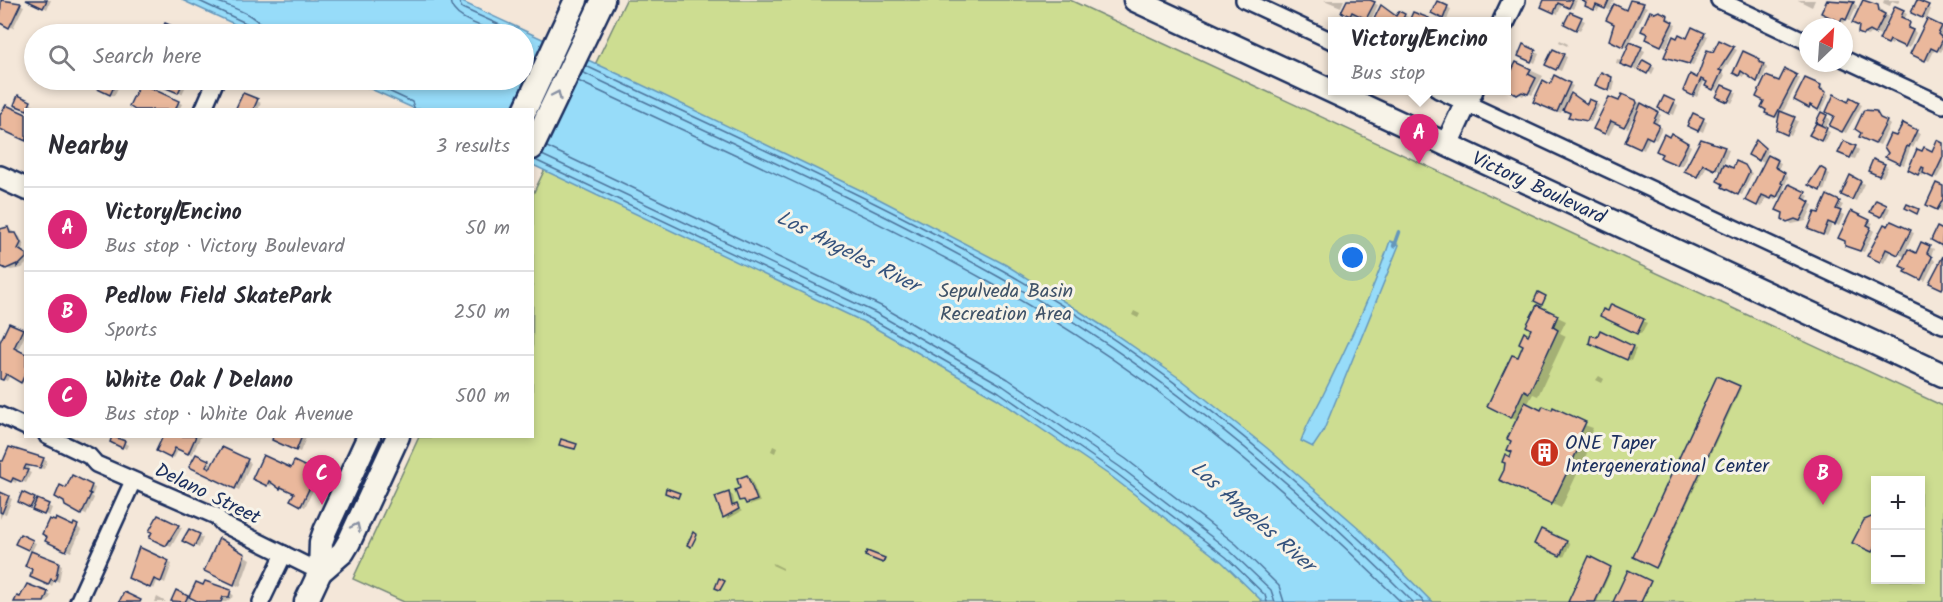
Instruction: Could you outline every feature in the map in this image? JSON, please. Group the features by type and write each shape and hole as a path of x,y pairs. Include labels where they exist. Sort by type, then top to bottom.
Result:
{"main road":[{"path":"526,108 576,0"},
{"path":"534,144 603,0"},
{"name":"Victory Boulevard","path":"1135,0 1328,89"},
{"name":"Victory Boulevard","path":"1341,95 1943,375"},
{"path":"306,602 320,572 323,536 368,438"},
{"path":"320,572 342,552 349,542 397,438"}],"street":[{"path":"1244,0 1328,39"},
{"path":"1506,17 1514,0"},
{"path":"1719,0 1799,38"},
{"path":"1853,63 1943,105"},
{"path":"204,108 212,90"},
{"path":"1447,144 1469,97 1943,325"},
{"path":"0,177 24,188"},
{"path":"0,415 24,426"},
{"name":"Delano Street","path":"50,438 133,481 146,483 216,516 223,524 320,572"},
{"path":"78,602 133,481"},
{"path":"261,602 284,554"}],"green space":[{"name":"Sepulveda Basin Recreation Area","path":"626,0 1070,0 1943,406 1943,602 404,602 353,579 419,438 534,438 534,192"}],"water":[{"path":"182,0 458,0 510,24 234,24"},
{"name":"Los Angeles River","path":"534,35 879,199 1006,265 1106,328 1182,380 1267,448 1360,529 1432,602 1263,602 1222,562 1112,477 996,398 870,325 534,165 534,108 413,108 373,90 534,90"},
{"path":"1390,241 1399,245 1323,432 1313,447 1301,441 1303,434 1360,317"}],"building":[{"path":"1,0 21,3 9,28 0,23"},
{"path":"26,0 47,0 43,8"},
{"path":"1347,0 1375,2 1367,17 1352,12 1350,16 1341,12"},
{"path":"1544,0 1573,0 1569,8 1558,3 1554,13 1541,7"},
{"path":"1581,0 1609,0 1605,9 1596,5 1594,10 1585,6 1586,3"},
{"path":"1630,0 1644,3 1623,47 1609,40 1614,24 1606,20 1614,4 1626,10"},
{"path":"1827,0 1854,2 1847,18 1832,18 1821,13"},
{"path":"1863,0 1878,5 1879,11 1885,14 1875,34 1870,31 1863,35 1858,33 1859,26 1853,23"},
{"path":"1917,0 1929,5 1922,18 1911,13"},
{"path":"1437,1 1448,6 1444,17 1431,13"},
{"path":"1381,5 1396,16 1399,11 1405,14 1404,17 1375,17"},
{"path":"1895,6 1904,10 1901,17 1908,20 1910,23 1908,28 1913,30 1905,47 1890,40 1888,44 1879,40"},
{"path":"1650,11 1655,13 1659,11 1668,15 1667,19 1673,22 1661,46 1646,39 1648,34 1641,31"},
{"path":"1413,12 1426,17 1411,17"},
{"path":"1570,12 1582,17 1576,30 1564,24"},
{"path":"1927,19 1942,26 1938,34 1943,39 1937,51 1931,48 1925,61 1910,54"},
{"path":"1692,27 1705,33 1689,64 1664,57 1673,36 1677,38 1679,34 1687,38"},
{"path":"1719,40 1734,47 1719,70 1722,71 1713,90 1705,86 1707,82 1701,79 1693,96 1683,91 1690,74 1697,78 1707,50 1713,52"},
{"path":"1630,42 1642,47 1632,69 1620,64"},
{"path":"1523,44 1536,50 1531,62 1518,56"},
{"path":"1553,49 1564,54 1556,70 1545,65"},
{"path":"1743,51 1760,59 1759,62 1764,64 1757,82 1741,71 1739,76 1733,73"},
{"path":"1643,60 1652,65 1647,74 1638,69"},
{"path":"1516,62 1531,69 1528,74 1536,78 1528,94 1522,92 1517,95 1511,91 1511,72"},
{"path":"1785,69 1797,75 1775,117 1765,113 1766,110 1761,107 1764,101 1756,97 1766,76 1779,81"},
{"path":"1601,72 1612,77 1609,91 1595,85"},
{"path":"1554,75 1570,83 1557,112 1533,102 1543,80 1550,84"},
{"path":"1805,78 1821,85 1820,89 1826,92 1818,110 1794,100"},
{"path":"1722,85 1734,90 1728,102 1716,97"},
{"path":"100,90 112,90 110,95"},
{"path":"137,90 155,90 179,101 176,108 132,108 129,106"},
{"path":"243,93 258,99 254,108 236,108"},
{"path":"1571,93 1587,104 1589,99 1596,102 1587,121 1568,117 1570,113 1563,110"},
{"path":"1622,94 1636,100 1637,103 1624,127 1611,121 1605,134 1593,129 1609,97 1619,101"},
{"path":"1834,94 1848,102 1850,97 1859,102 1842,132 1829,126 1834,116 1826,112"},
{"path":"18,95 31,101 28,108 14,105"},
{"path":"1664,96 1675,101 1669,114 1658,108"},
{"path":"1641,103 1658,112 1653,122 1659,125 1652,139 1646,136 1640,149 1625,142"},
{"path":"6,105 24,113 24,140 0,129 0,115"},
{"path":"1864,110 1876,111 1880,118 1887,121 1875,144 1859,137 1861,133 1855,129"},
{"path":"1780,111 1795,117 1787,135 1776,130"},
{"path":"1821,112 1827,115 1822,125 1816,122"},
{"path":"1693,113 1704,118 1698,131 1687,126"},
{"path":"1816,123 1827,128 1821,141 1809,135"},
{"path":"1903,123 1917,130 1900,164 1885,157 1888,153 1884,147 1890,134 1896,136"},
{"path":"1671,133 1688,143 1677,165 1660,157 1662,154 1656,151 1664,134 1669,137"},
{"path":"1701,139 1725,147 1715,170 1703,164 1697,177 1684,171"},
{"path":"1756,140 1765,148 1759,161 1748,155"},
{"path":"1937,140 1943,143 1943,157 1933,178 1923,173 1924,168 1922,167 1918,175 1908,170 1917,149 1922,151 1924,147 1932,151"},
{"path":"1844,141 1856,146 1850,158 1838,153"},
{"path":"1768,155 1778,160 1775,167 1785,173 1781,183 1783,184 1777,197 1773,195 1771,199 1762,195 1757,206 1745,200"},
{"path":"1873,159 1885,164 1879,176 1868,171"},
{"path":"1736,161 1745,165 1749,172 1738,195 1722,187 1723,184 1717,181 1724,164 1733,168"},
{"path":"1820,167 1827,171 1820,191 1808,185"},
{"path":"1850,175 1861,181 1852,200 1841,195"},
{"path":"1936,183 1943,186 1943,199 1937,210 1926,205"},
{"path":"1789,184 1806,192 1803,198 1810,202 1800,221 1795,219 1787,222 1782,219 1783,213 1776,210"},
{"path":"1827,195 1840,201 1836,209 1841,211 1835,225 1828,222 1823,235 1808,229 1815,212 1819,213"},
{"path":"1876,200 1887,205 1881,217 1870,212"},
{"path":"1907,204 1919,209 1917,214 1905,208"},
{"path":"1851,211 1870,220 1867,225 1871,227 1860,251 1845,246 1845,241 1838,238"},
{"path":"1891,221 1911,230 1898,255 1886,249 1880,262 1867,256 1884,224 1888,226"},
{"path":"8,227 10,233 16,233 21,243 18,249 24,253 24,260 17,267 17,264 6,269 0,266 0,229"},
{"path":"1937,227 1943,230 1942,246 1931,240"},
{"path":"1921,242 1930,246 1927,253 1932,257 1921,280 1905,272 1907,269 1900,266 1908,249 1916,253"},
{"path":"1943,256 1943,287 1942,289 1929,283"},
{"path":"1538,292 1546,296 1542,305 1534,301"},
{"path":"1611,304 1644,319 1637,334 1600,316 1603,309 1608,311"},
{"path":"1537,305 1558,315 1553,327 1558,330 1529,393 1524,390 1511,418 1487,406 1512,355 1518,357 1523,345 1519,343 1524,332 1528,335 1531,329 1526,326"},
{"path":"9,323 23,329 14,348 24,353 24,376 21,383 6,374 3,380 0,379 0,342"},
{"path":"1600,330 1633,346 1627,360 1589,343 1591,335 1597,337"},
{"path":"1717,376 1740,386 1656,568 1633,557"},
{"name":"ONE Taper Intergenerational Center","path":"1525,402 1541,410 1543,406 1552,410 1553,407 1586,422 1575,445 1579,447 1552,504 1499,480 1504,470 1505,463 1502,462 1505,454 1510,457 1512,452 1507,450 1511,441 1507,439"},
{"path":"111,438 125,441 122,448 110,442"},
{"path":"162,438 195,438 188,454 175,448 170,458 156,451"},
{"path":"272,438 301,438 296,451 272,440"},
{"path":"561,439 577,444 575,449 559,445"},
{"path":"9,447 44,458 40,468 26,465 24,469 28,470 22,482 13,478 11,482 0,477 0,461 3,461"},
{"path":"222,447 248,459 235,489 189,467 196,454 209,460 206,466 210,468"},
{"path":"263,455 291,468 294,461 317,472 301,506 290,500 294,493 281,487 280,489 269,481 267,486 252,479"},
{"path":"72,475 92,485 89,493 91,494 81,515 55,497 60,485 66,488"},
{"path":"747,475 757,500 746,504 744,500 739,501 735,490 740,488 737,479"},
{"path":"666,488 680,493 678,498 665,493"},
{"path":"0,492 9,496 2,513 0,512"},
{"path":"22,492 35,498 30,508 18,502"},
{"path":"729,492 732,506 737,504 739,509 723,518 715,497"},
{"path":"37,499 49,504 44,515 32,510"},
{"path":"158,515 179,525 166,546 149,538 152,532 149,531"},
{"path":"1871,517 1871,552 1852,543 1864,520"},
{"path":"56,518 73,526 74,523 78,525 66,551 45,541 47,537 42,534 49,519 55,521"},
{"path":"189,529 200,534 194,547 182,541"},
{"path":"1541,529 1567,541 1560,556 1534,544"},
{"path":"693,532 697,535 691,547 687,545"},
{"path":"20,534 33,540 28,550 15,544"},
{"path":"219,538 245,554 234,585 204,571"},
{"path":"139,547 169,561 161,582 154,579 150,588 128,578"},
{"path":"31,551 59,562 56,578 54,581 51,579 48,585 30,577 32,569 25,566"},
{"path":"867,551 885,558 883,563 865,556"},
{"path":"1589,556 1611,567 1595,602 1568,602"},
{"path":"1628,570 1651,581 1641,602 1613,602"},
{"path":"719,578 725,581 720,590 715,588"},
{"path":"205,581 231,590 229,597 223,597 221,602 199,602 189,597 196,582 203,585"},
{"path":"27,584 48,592 44,602 14,602 17,596 20,597"},
{"path":"176,590 188,596 185,602 171,601"},
{"path":"124,592 141,600 140,602 119,602"}],"waterway":[{"path":"1394,246 1399,232"}],"place":[{"name":"Victory/Encino","path":"1419,164"},
{"name":"ONE Taper Intergenerational Center","path":"1544,453"},
{"name":"White Oak / Delano","path":"322,505"},
{"name":"Pedlow Field SkatePark","path":"1823,505"}]}
